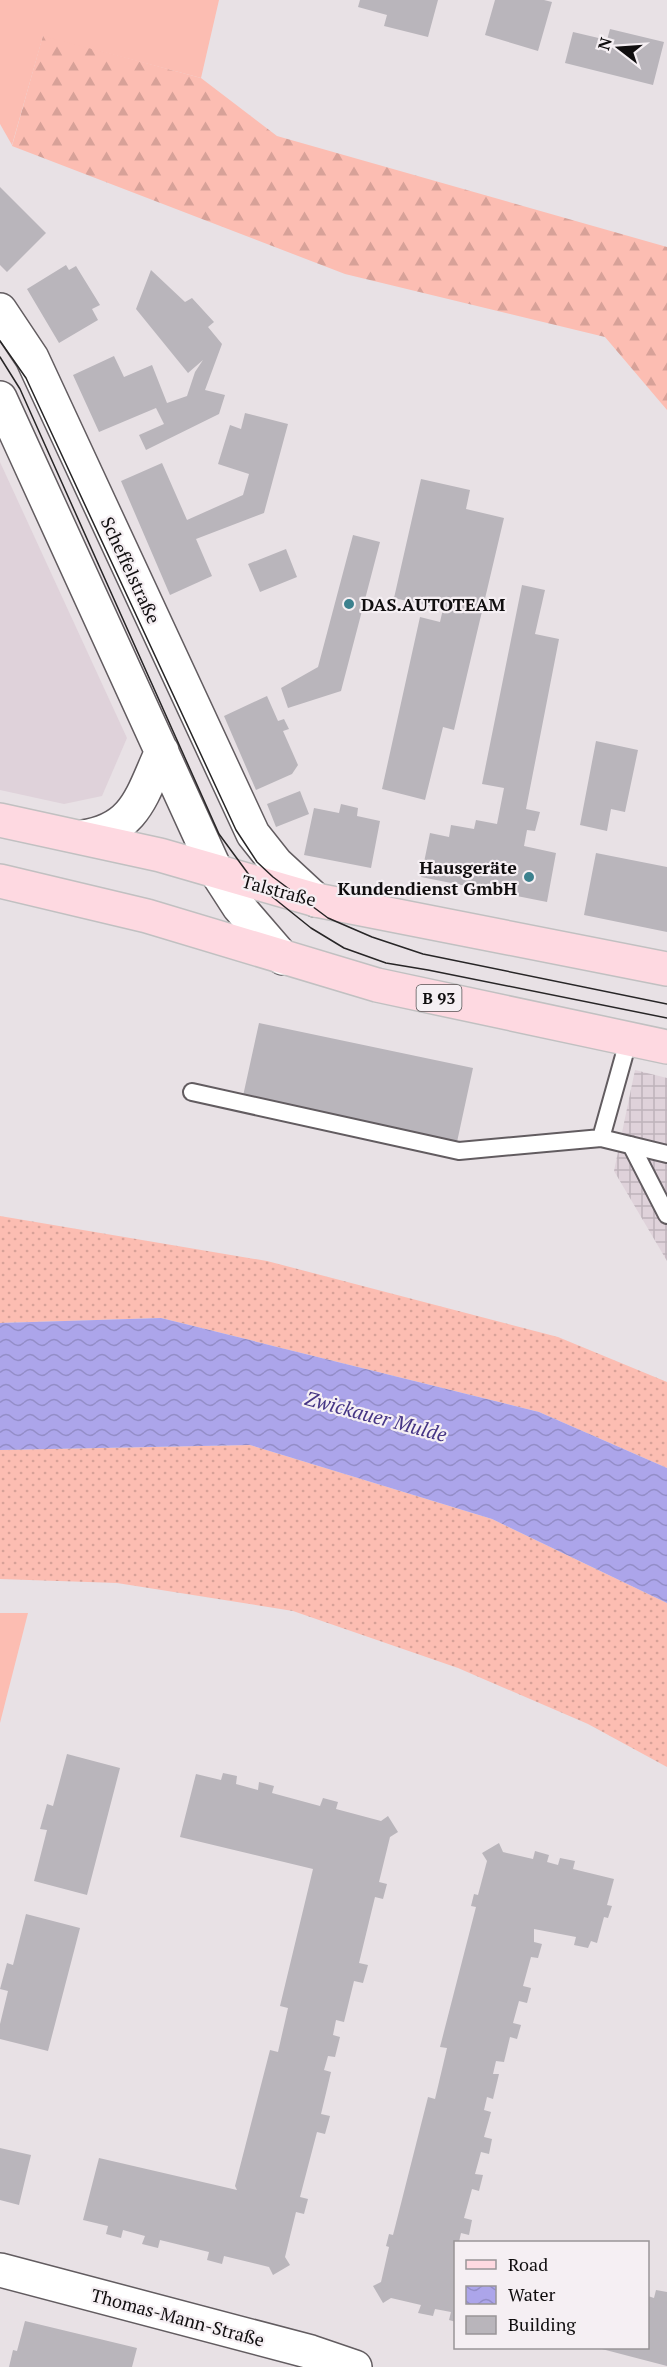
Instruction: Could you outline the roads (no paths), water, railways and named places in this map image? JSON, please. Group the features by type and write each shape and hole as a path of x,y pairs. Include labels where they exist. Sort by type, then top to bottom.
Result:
{"main road":[{"name":"Talstraße","path":"0,820 160,855 218,873 247,895 316,900 667,969"},
{"name":"B 93","path":"0,881 127,910 377,985 667,1047"}],"street":[{"name":"Scheffelstraße","path":"0,310 32,358 253,834 276,863 316,900"},
{"path":"0,398 218,873"},
{"path":"82,837 100,834 123,823 138,805 162,751"},
{"name":"Scheffelstraße","path":"247,895 256,862 253,834"},
{"path":"214,935 247,895 283,958"},
{"name":"Thomas-Mann-Straße","path":"0,2270 311,2352 355,2367"}],"lane":[{"path":"601,1138 629,1038"},
{"path":"192,1092 459,1151 601,1138 667,1154"},
{"path":"631,1145 667,1215"}],"water":[{"name":"Zwickauer Mulde","path":"161,1318 539,1412 667,1468 667,1603 492,1519 250,1445 0,1450 0,1323"}],"tram line":[{"path":"0,341 26,378 236,830 257,862 273,877 328,918 372,937 423,954 667,1004"},
{"path":"0,357 20,389 219,834 255,883 311,928 344,948 386,963 667,1018"}],"place":[{"name":"DAS.AUTOTEAM","path":"349,604"},
{"name":"Hausgeräte Kundendienst GmbH","path":"529,877"}]}
